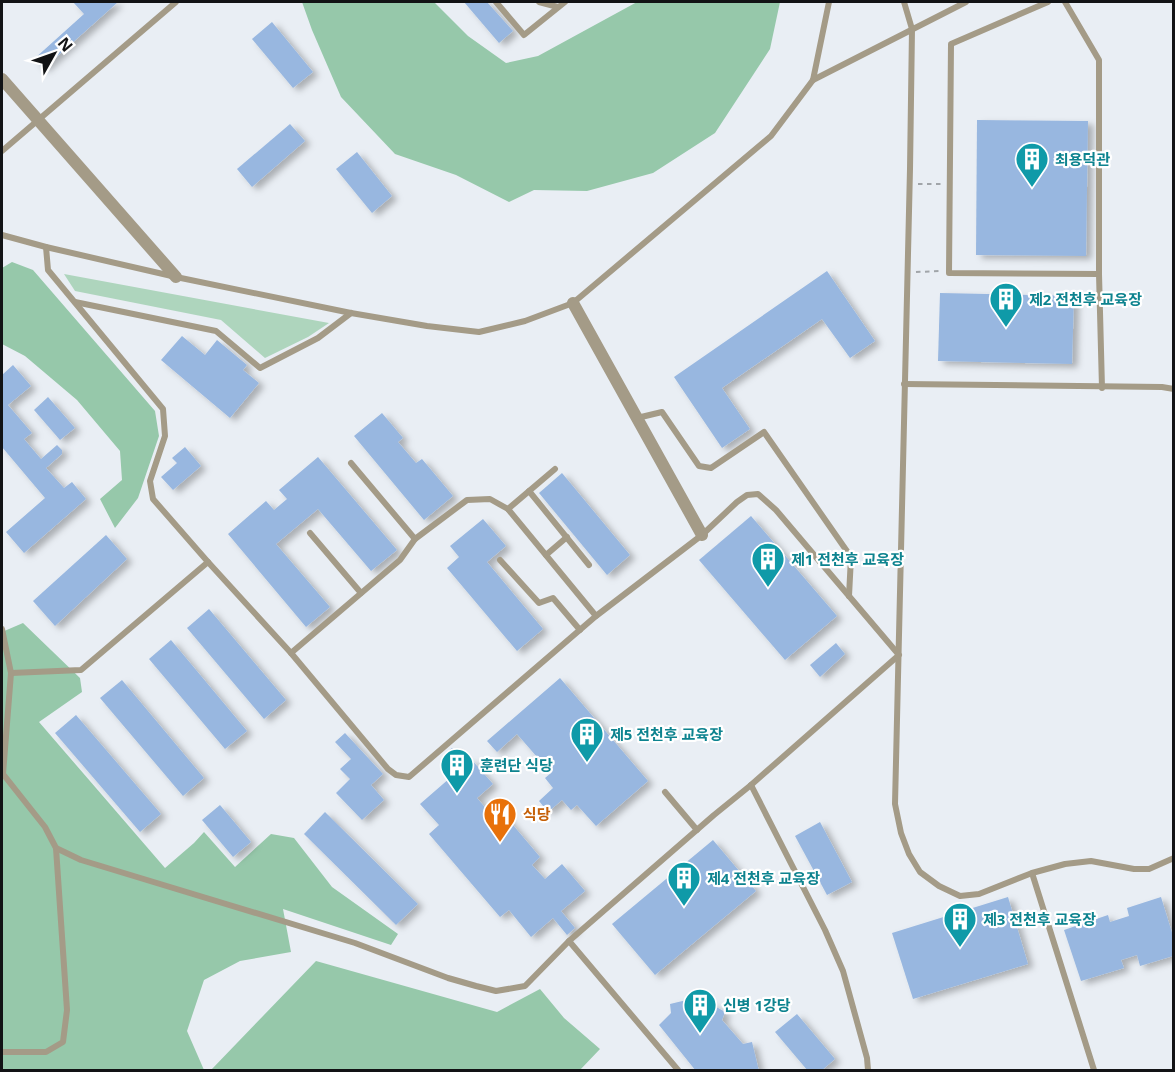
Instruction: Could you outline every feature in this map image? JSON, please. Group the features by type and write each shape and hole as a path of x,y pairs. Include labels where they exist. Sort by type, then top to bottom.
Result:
{"street":[{"path":"2,79 176,277"},
{"path":"573,303 702,535"}],"lane":[{"path":"2,151 176,2"},
{"path":"496,2 524,35 565,2"},
{"path":"539,2 558,7"},
{"path":"2,235 176,277 351,313 427,326 479,332 525,321 573,303 771,136 813,80 829,2"},
{"path":"904,2 912,29 895,804 901,833 909,854 920,872 939,886 960,896 979,894 1032,873 1065,864 1091,861 1134,869 1149,869 1173,858"},
{"path":"813,80 966,2"},
{"path":"1048,2 951,44 949,273 1099,274"},
{"path":"1065,2 1099,60 1099,274 1102,388"},
{"path":"46,247 48,270 163,409 165,436 150,481 153,499 291,653 388,769 396,775 409,777 596,616 702,535 747,495 758,494 776,510 899,655"},
{"path":"75,302 216,331 260,368 318,338 351,313"},
{"path":"904,384 1173,389"},
{"path":"637,418 662,412 699,466 711,468 764,432 851,557 849,596"},
{"path":"351,463 415,539"},
{"path":"508,509 555,469"},
{"path":"529,491 589,565"},
{"path":"291,653 400,560 415,539 467,500 490,499 508,509 596,616"},
{"path":"310,532 361,593"},
{"path":"546,555 567,537"},
{"path":"500,560 539,603 554,598 580,630"},
{"path":"11,673 81,670 208,562"},
{"path":"2,629 11,673 3,774 45,827 56,848 67,1010 63,1042 46,1052 2,1052"},
{"path":"56,848 81,860 354,943 448,978 496,991 525,986 569,941 899,655"},
{"path":"751,785 825,930 843,971 867,1058 868,1071"},
{"path":"665,792 697,830"},
{"path":"1032,873 1094,1071"},
{"path":"569,941 678,1071"}],"path":[{"path":"909,184 950,184"},
{"path":"908,272 949,270"}],"green space":[{"path":"302,2 434,2 468,36 506,63 538,56 637,2 780,2 770,49 715,133 653,173 587,191 534,190 509,202 456,175 395,154 341,97"},
{"path":"12,262 33,270 155,411 159,436 138,498 115,528 100,499 122,480 120,451 77,400 25,356 2,344 2,268"},
{"path":"64,274 329,323 308,337 265,358 221,320 75,291"},
{"path":"23,623 80,678 82,692 39,722 165,868 204,832 235,867 271,834 294,838 332,887 398,934 391,945 283,909 291,952 240,961 204,980 187,1031 204,1070 2,1070 2,632"},
{"path":"316,961 497,1012 540,989 564,1018 600,1049 580,1070 211,1070"}],"building":[{"path":"73,2 118,2 43,69 34,59 84,14"},
{"path":"464,2 487,2 513,31 499,43"},
{"path":"272,22 313,72 293,88 252,39"},
{"name":"최용덕관","path":"977,120 1088,121 1086,256 976,255"},
{"path":"290,124 305,141 252,187 237,169"},
{"path":"357,152 392,196 372,213 336,169"},
{"path":"827,271 875,341 850,358 822,319 722,388 750,429 722,448 674,377"},
{"name":"제2 전천후 교육장","path":"940,293 1074,296 1072,364 938,361"},
{"path":"182,336 205,355 217,340 247,365 243,370 259,383 230,418 161,360"},
{"path":"13,365 31,386 8,405 32,433 24,439 41,459 57,445 62,450 62,454 46,468 64,488 72,482 86,499 24,553 6,532 45,498 2,447 2,375"},
{"path":"48,397 75,428 60,440 34,410"},
{"path":"382,413 403,438 398,442 416,463 422,459 453,496 424,520 354,436"},
{"path":"185,447 201,466 173,490 161,477 177,463 172,458"},
{"path":"318,457 397,550 371,571 318,509 276,544 330,607 306,627 228,534 266,501 274,510 287,499 279,490"},
{"path":"562,473 630,555 607,575 539,493"},
{"name":"제1 전천후 교육장","path":"751,516 837,616 785,660 699,560"},
{"path":"483,519 506,546 487,562 543,629 517,651 447,568 459,557 450,546"},
{"path":"106,535 127,559 55,626 33,601"},
{"path":"209,609 286,700 264,719 187,628"},
{"path":"171,640 247,731 225,749 149,659"},
{"path":"836,643 845,654 820,677 810,665"},
{"name":"제5 전천후 교육장","path":"560,678 648,781 596,826 577,805 571,810 562,800 548,812 539,801 553,788 545,778 551,773 517,734 497,752 487,741"},
{"path":"122,680 204,778 183,796 100,698"},
{"path":"76,715 161,814 140,832 55,733"},
{"path":"345,733 383,774 371,785 384,800 362,820 336,793 350,779 340,769 351,759 335,742"},
{"path":"452,748 466,763 471,759 493,784 477,798 489,812 496,805 540,857 532,865 545,879 562,864 585,891 561,911 575,928 567,935 553,918 531,937 509,910 500,917 429,834 439,825 420,804 458,771 444,755"},
{"path":"220,805 251,842 233,857 202,820"},
{"path":"325,812 418,904 396,925 304,834"},
{"path":"820,822 852,882 827,895 795,836"},
{"name":"제4 전천후 교육장","path":"713,840 756,891 655,975 612,924"},
{"name":"제3 전천후 교육장","path":"1008,897 1028,964 913,999 892,933"},
{"path":"1161,897 1173,936 1173,956 1140,966 1137,955 1121,960 1124,968 1081,981 1064,930 1108,915 1110,922 1129,916 1127,908"},
{"name":"신병 1강당","path":"699,997 725,1012 722,1020 743,1044 752,1042 759,1071 696,1071 659,1025 671,1013 670,1004"},
{"path":"797,1014 835,1059 821,1071 808,1071 775,1032"}],"place":[{"name":"최용덕관","path":"1032,188"},
{"name":"제2 전천후 교육장","path":"1006,328"},
{"name":"제1 전천후 교육장","path":"768,588"},
{"name":"제5 전천후 교육장","path":"587,763"},
{"name":"훈련단 식당","path":"457,794"},
{"name":"식당","path":"500,843"},
{"name":"제4 전천후 교육장","path":"684,907"},
{"name":"제3 전천후 교육장","path":"960,948"},
{"name":"신병 1강당","path":"700,1034"}]}
